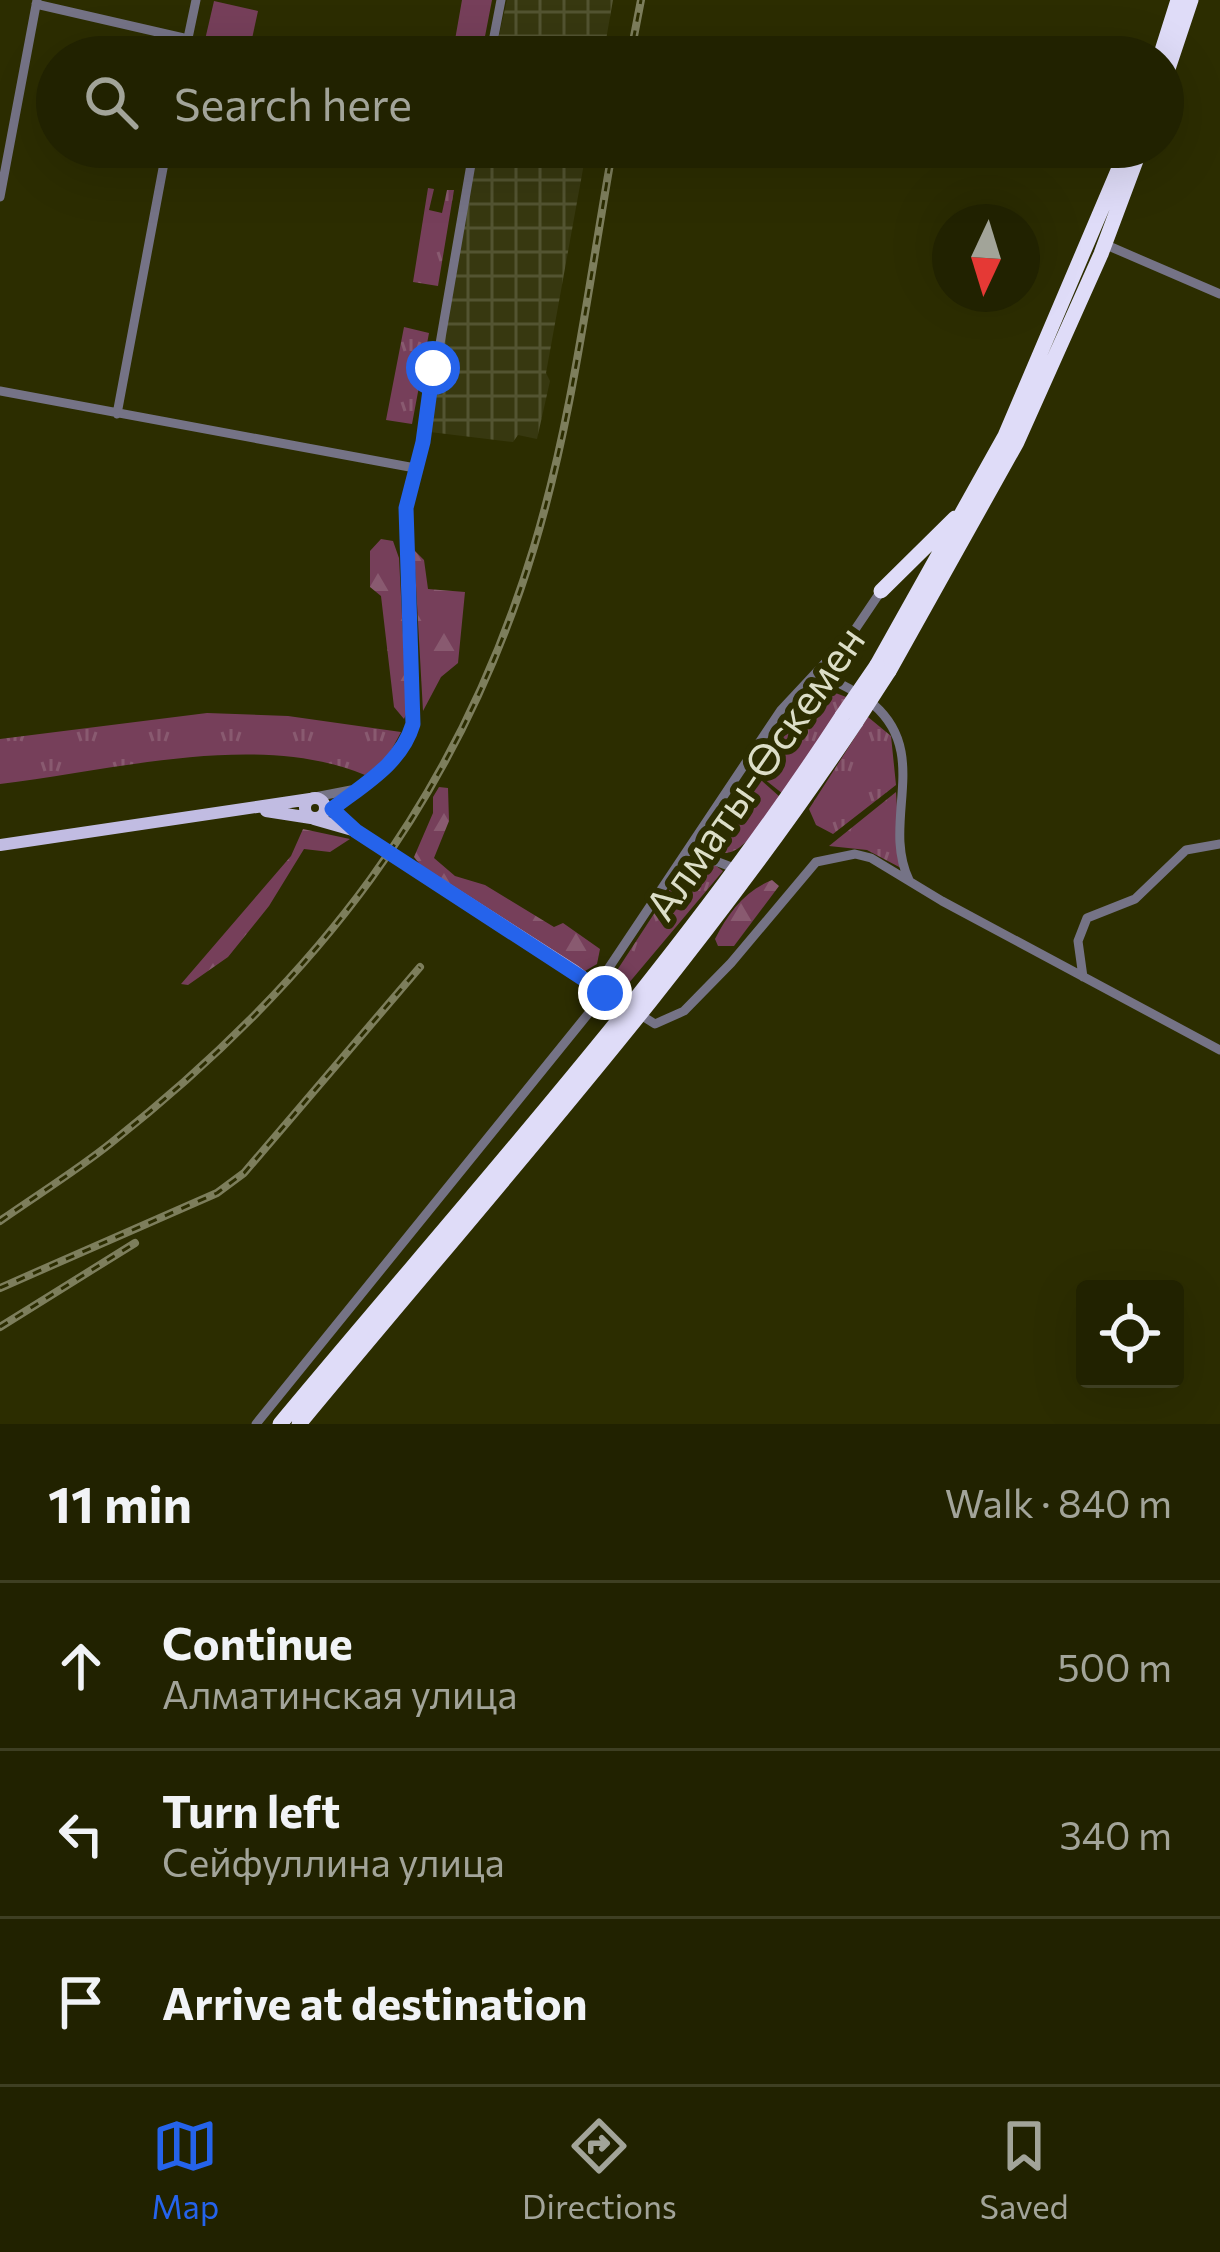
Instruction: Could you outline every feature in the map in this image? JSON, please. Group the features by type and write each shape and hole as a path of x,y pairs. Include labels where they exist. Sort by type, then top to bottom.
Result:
{"highway":[{"path":"1167,36 1178,0"},
{"path":"1179,36 1191,0"},
{"name":"Алматы-Өскемен","path":"883,668 1005,436 1119,168"},
{"name":"Алматы-Өскемен","path":"280,1424 632,1011 849,719 1001,473 1134,168"},
{"path":"881,591 966,508"},
{"name":"Алматы-Өскемен","path":"299,1424 796,812 849,719"}],"main road":[{"path":"0,845 246,811 318,809 632,1011"},
{"path":"318,809 356,831"}],"street":[{"path":"189,36 196,0"},
{"path":"494,36 501,0"},
{"path":"0,197 36,2 176,36"},
{"path":"117,414 163,168"},
{"path":"318,809 362,786 397,756 413,724 406,508 423,442 470,168"},
{"path":"1104,244 1220,294"},
{"path":"0,391 415,468"},
{"path":"256,1424 601,990 781,710 852,634 881,591"},
{"path":"813,676 850,689"},
{"path":"874,705 893,723 902,748 903,860 909,880"},
{"path":"318,809 362,786"},
{"path":"1083,977 1078,941 1087,918 1135,899 1186,850 1220,844"},
{"path":"689,851 734,868"},
{"path":"632,1011 655,1024 684,1011 816,862 855,854 871,858 1220,1050"}],"shaded area":[{"path":"507,0 613,0 607,36 499,36"},
{"path":"472,168 583,168 537,439 518,435 513,442 430,432"}],"green space":[{"path":"462,0 492,0 485,36 456,36"},
{"path":"214,1 258,11 253,36 206,36"},
{"path":"428,188 434,189 429,210 442,213 447,190 454,190 438,286 413,282"},
{"path":"404,327 429,333 412,424 386,420"},
{"path":"381,539 393,541 399,558 404,719 394,707 381,596 370,587 370,551"},
{"path":"414,550 424,560 428,589 465,592 458,663 441,677 423,711"},
{"path":"822,688 849,698 783,794 753,770 802,696"},
{"path":"207,713 288,716 401,732 387,758 365,775 323,762 231,755 0,784 0,739"},
{"path":"868,717 891,736 896,785 833,834 816,825 809,809"},
{"path":"752,772 780,797 748,840 728,853 718,852 708,843 710,837"},
{"path":"439,787 448,788 449,821 434,858 455,876 485,885 554,927 563,923 600,949 597,964 585,971 573,966 426,872 414,857"},
{"path":"896,792 901,868 867,850 829,846"},
{"path":"303,829 350,839 330,852 304,849 269,906 228,957 188,985 181,984 291,856"},
{"path":"694,864 715,865 723,871 628,984 616,986 612,978 680,874"},
{"path":"772,880 779,886 734,946 718,946 715,939 732,912"}],"railway":[{"path":"634,36 641,0"},
{"path":"0,1221 111,1143 253,1017 315,950 371,879 421,804 465,724 534,547 570,398 609,168"},
{"path":"0,1288 217,1193 244,1173 420,967"},
{"path":"0,1327 135,1243"}],"route":[{"path":"433,368 423,442 406,508 413,724 405,746 388,766 332,809 356,831 605,993"}]}
